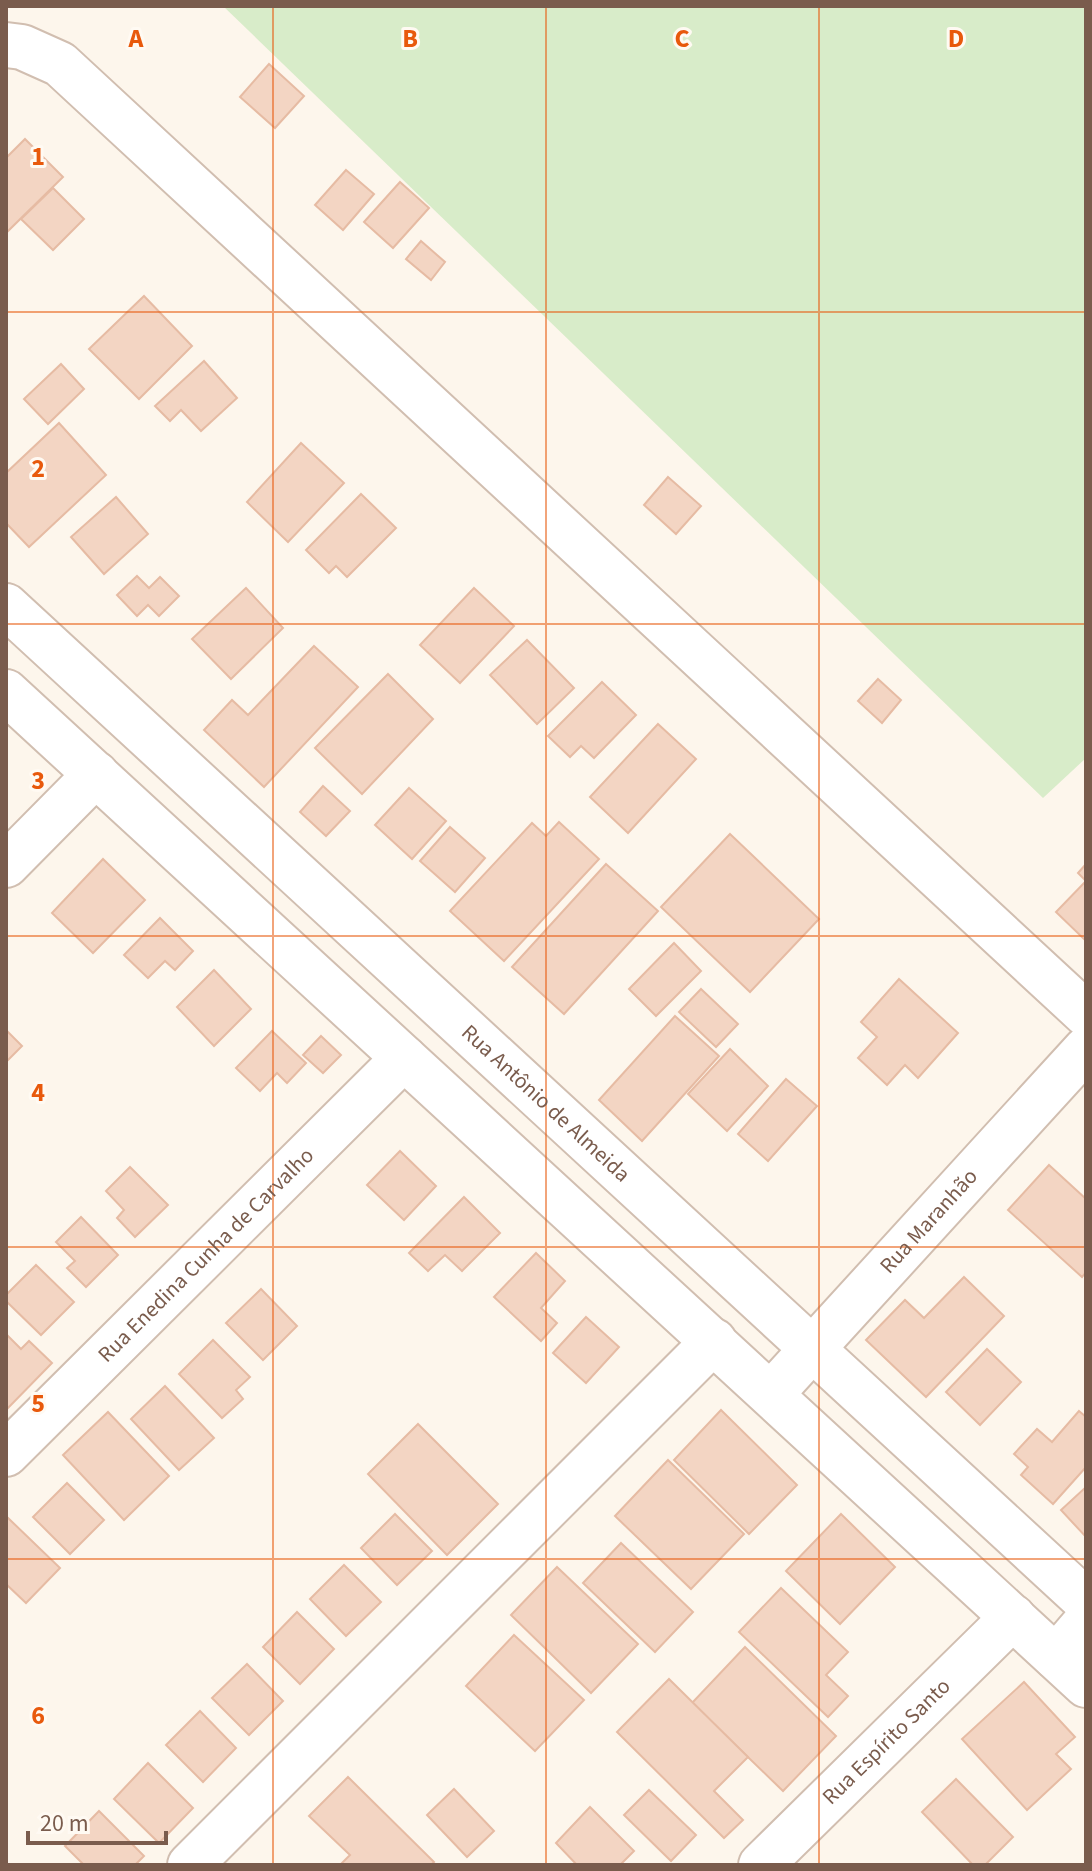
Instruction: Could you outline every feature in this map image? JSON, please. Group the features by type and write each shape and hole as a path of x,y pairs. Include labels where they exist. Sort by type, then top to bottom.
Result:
{"street":[{"path":"6,45 22,47 60,64 1086,1014"},
{"name":"Rua Antônio de Almeida","path":"6,606 1086,1601"},
{"path":"6,692 1071,1671 1086,1622"},
{"path":"6,865 96,774"},
{"name":"Rua Maranhão","path":"771,1394 1086,1049"},
{"name":"Rua Enedina Cunha de Carvalho","path":"6,1454 404,1058"},
{"path":"190,1865 714,1341"},
{"name":"Rua Espírito Santo","path":"761,1865 1013,1617"}],"green space":[{"path":"223,6 1086,6 1086,758 1043,798"}],"building":[{"path":"269,64 304,96 275,128 240,97"},
{"path":"25,139 63,177 6,233 6,158"},
{"path":"346,170 374,194 343,230 315,205"},
{"path":"400,182 429,208 393,248 364,222"},
{"path":"53,188 84,219 53,250 21,219"},
{"path":"421,241 445,262 431,280 406,259"},
{"path":"144,296 192,346 139,399 89,349"},
{"path":"204,361 237,398 201,431 181,410 170,421 155,406"},
{"path":"61,364 84,389 48,424 24,399"},
{"path":"59,423 106,475 29,547 6,523 6,473"},
{"path":"301,443 344,483 288,542 247,502"},
{"path":"668,477 701,506 676,534 644,505"},
{"path":"361,494 396,528 347,577 336,566 329,573 306,550"},
{"path":"116,497 148,534 104,574 71,537"},
{"path":"137,576 149,588 160,577 179,596 159,616 148,605 137,616 117,595"},
{"path":"246,588 283,628 231,679 192,639"},
{"path":"474,588 514,626 460,683 420,645"},
{"path":"527,640 574,688 537,724 490,675"},
{"path":"314,646 358,687 264,787 204,730 232,700 248,715"},
{"path":"388,674 433,719 362,794 315,748"},
{"path":"878,679 901,700 882,723 858,701"},
{"path":"602,682 636,715 594,758 581,746 570,757 548,736"},
{"path":"658,724 696,759 628,833 590,797"},
{"path":"323,786 350,811 326,836 300,812"},
{"path":"409,788 446,821 412,859 375,825"},
{"path":"559,822 599,859 504,961 450,911 532,823 546,836"},
{"path":"450,827 485,858 455,892 420,861"},
{"path":"730,834 819,919 750,992 661,907"},
{"path":"103,859 145,900 93,953 52,913"},
{"path":"606,864 658,911 564,1014 512,967"},
{"path":"1086,864 1086,881 1078,873"},
{"path":"1086,881 1086,941 1056,912"},
{"path":"160,918 193,951 175,970 165,961 148,978 124,955"},
{"path":"674,943 701,971 656,1016 629,989"},
{"path":"214,970 251,1009 214,1046 177,1007"},
{"path":"899,979 958,1033 918,1078 905,1065 887,1085 858,1058 877,1037 861,1022"},
{"path":"701,989 738,1024 716,1047 679,1012"},
{"path":"675,1016 719,1056 642,1141 599,1100"},
{"path":"6,1030 22,1046 6,1062"},
{"path":"272,1031 306,1063 287,1083 277,1073 260,1091 236,1068"},
{"path":"321,1036 341,1055 323,1073 303,1055"},
{"path":"730,1049 768,1086 727,1131 688,1094"},
{"path":"786,1079 817,1106 768,1161 738,1134"},
{"path":"400,1151 436,1186 404,1220 367,1185"},
{"path":"1049,1165 1086,1199 1086,1272 1082,1277 1008,1210"},
{"path":"130,1167 168,1205 135,1237 117,1218 124,1210 106,1191"},
{"path":"464,1197 500,1233 462,1271 445,1255 428,1271 409,1253"},
{"path":"81,1217 118,1255 86,1287 67,1268 75,1261 56,1242"},
{"path":"536,1253 565,1281 541,1308 557,1323 541,1341 494,1297"},
{"path":"36,1265 74,1302 41,1335 6,1301 6,1295"},
{"path":"964,1277 1004,1316 926,1397 866,1340 905,1300 924,1318"},
{"path":"261,1289 297,1326 263,1360 226,1323"},
{"path":"586,1317 619,1347 586,1383 553,1353"},
{"path":"6,1334 21,1349 29,1341 52,1363 6,1410"},
{"path":"213,1340 250,1377 236,1390 243,1399 222,1418 179,1374"},
{"path":"987,1349 1021,1382 980,1425 946,1392"},
{"path":"165,1386 214,1438 179,1470 131,1419"},
{"path":"721,1410 797,1485 749,1534 674,1460"},
{"path":"1079,1411 1086,1417 1086,1467 1053,1504 1021,1475 1028,1467 1014,1454 1037,1429 1052,1442"},
{"path":"108,1412 169,1476 124,1520 63,1455"},
{"path":"418,1424 498,1504 447,1555 368,1474"},
{"path":"668,1460 744,1534 691,1589 615,1516"},
{"path":"67,1483 104,1520 70,1554 33,1517"},
{"path":"1086,1487 1086,1537 1061,1510"},
{"path":"395,1514 432,1551 397,1585 361,1548"},
{"path":"841,1514 895,1567 840,1624 786,1571"},
{"path":"6,1516 60,1568 26,1603 6,1584"},
{"path":"621,1543 693,1612 655,1652 583,1583"},
{"path":"344,1565 381,1602 346,1636 310,1599"},
{"path":"557,1567 638,1644 591,1693 511,1615"},
{"path":"781,1588 848,1652 826,1675 848,1696 828,1717 739,1632"},
{"path":"297,1612 334,1649 300,1684 263,1647"},
{"path":"514,1635 584,1700 535,1751 466,1686"},
{"path":"745,1647 836,1736 783,1791 692,1703"},
{"path":"247,1664 283,1701 249,1735 212,1698"},
{"path":"669,1679 748,1757 714,1791 743,1820 724,1838 617,1732"},
{"path":"1024,1682 1075,1737 1056,1754 1071,1769 1027,1810 962,1739"},
{"path":"200,1711 236,1748 203,1782 166,1745"},
{"path":"148,1763 193,1808 159,1843 114,1799"},
{"path":"348,1777 434,1862 431,1865 340,1865 350,1855 309,1816"},
{"path":"956,1779 1013,1837 985,1865 973,1865 922,1812"},
{"path":"454,1789 494,1831 467,1857 427,1815"},
{"path":"649,1790 696,1835 671,1861 624,1815"},
{"path":"590,1807 634,1851 620,1865 577,1865 556,1843"},
{"path":"99,1811 144,1856 135,1865 84,1865 65,1846"}]}
